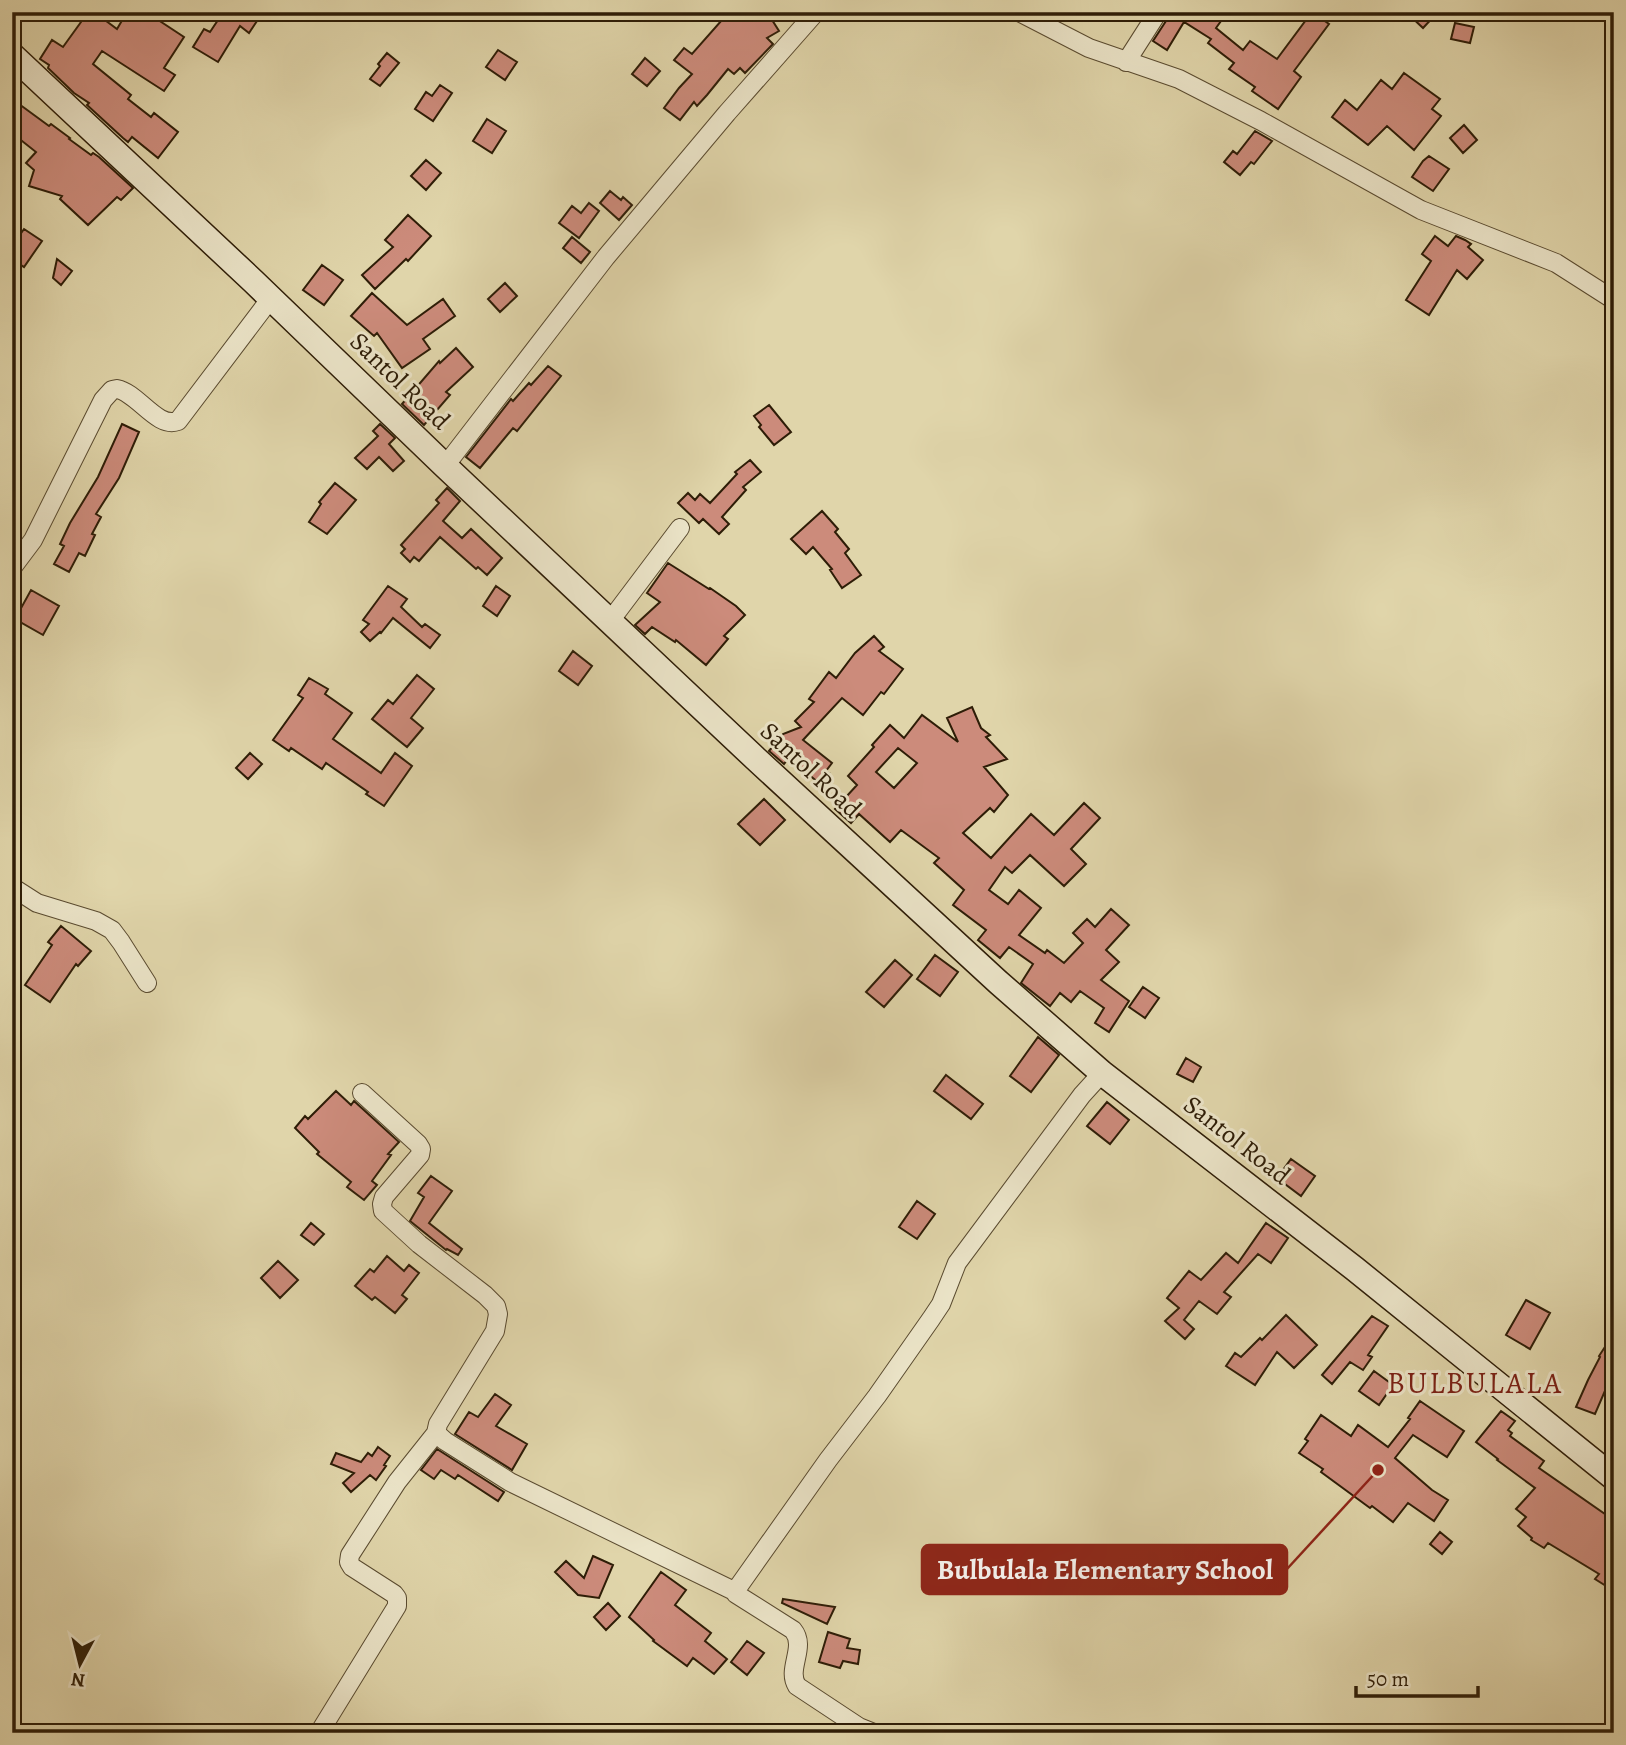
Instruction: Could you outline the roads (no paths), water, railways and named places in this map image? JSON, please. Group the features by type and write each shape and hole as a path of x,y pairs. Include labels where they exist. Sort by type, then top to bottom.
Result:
{"main road":[{"name":"Santol Road","path":"12,55 756,759 998,982 1102,1073 1355,1269 1614,1478"}],"street":[{"path":"445,466 606,257 816,12"},
{"path":"1019,12 1089,48 1180,79 1421,210 1556,263 1614,300"},
{"path":"1126,62 1158,12"},
{"path":"12,568 33,540 108,393 117,389 127,392 165,422 170,424 178,421 271,298"},
{"path":"610,621 680,528"},
{"path":"12,887 37,903 96,921 112,930 148,983"},
{"path":"736,1592 931,1319 941,1304 957,1264 1082,1095 1102,1073"},
{"path":"319,1733 397,1606 394,1594 352,1567 349,1562 350,1555 397,1482 436,1433 438,1424 495,1332 498,1314 496,1306 485,1295 419,1244 383,1211 384,1197 420,1155 421,1149 362,1093"},
{"path":"436,1433 510,1482 736,1592 793,1630 797,1634 799,1644 793,1677 797,1686 863,1731"}],"place":[{"name":"Bulbulala Elementary School","path":"1378,1470"}],"district":[{"name":"BULBULALA","path":"1475,1383"}]}
